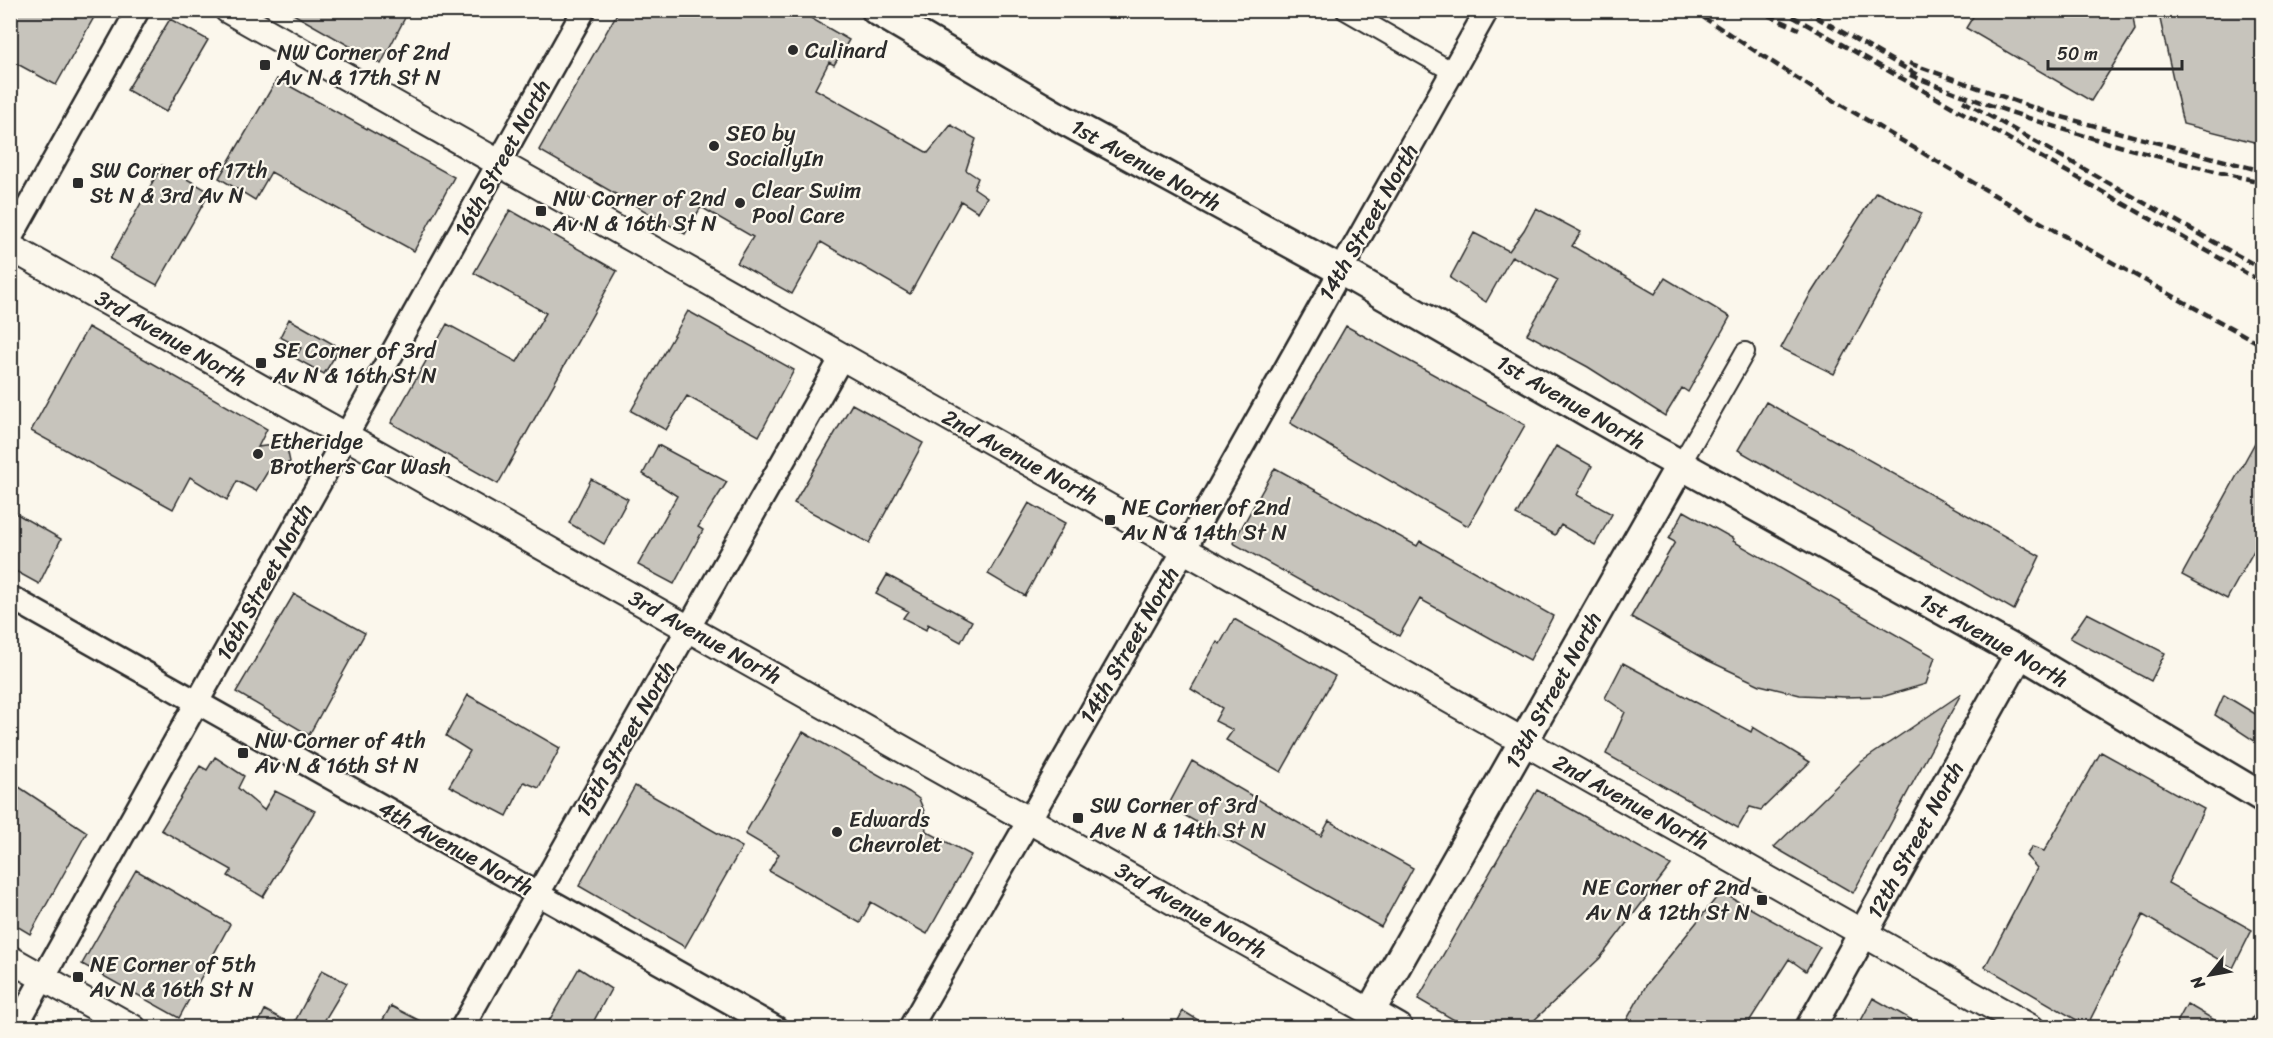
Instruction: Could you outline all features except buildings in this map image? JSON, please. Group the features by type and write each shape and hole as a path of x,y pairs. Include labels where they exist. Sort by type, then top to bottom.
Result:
{"main road":[{"name":"2nd Avenue North","path":"228,10 2031,1028"},
{"name":"1st Avenue North","path":"876,10 1055,115 1340,270 2020,653 2262,797"},
{"name":"3rd Avenue North","path":"10,247 1029,819 1366,1020 1398,1028"},
{"name":"13th Street North","path":"1366,1020 1681,464"},
{"name":"12th Street North","path":"1810,1028 2020,653"},
{"path":"10,959 133,1028"}],"street":[{"path":"10,239 138,10"},
{"name":"16th Street North","path":"15,1028 584,10"},
{"path":"1345,10 1453,72"},
{"name":"14th Street North","path":"910,1028 1184,550 1487,10"},
{"name":"13th Street North","path":"1681,464 1744,352"},
{"name":"15th Street North","path":"462,1028 842,357"},
{"name":"4th Avenue North","path":"10,597 776,1028"},
{"path":"2259,1028 2262,1022"}],"railway":[{"path":"1692,10 1814,89 2059,233 2262,345"},
{"path":"1756,10 1799,29"},
{"path":"1781,10 2262,282"},
{"path":"1804,10 1919,76"},
{"path":"1909,63 2051,114 2262,171"},
{"path":"1910,75 2084,136 2173,161 2262,182"},
{"path":"1963,101 2262,269"}],"place":[{"name":"Culinard","path":"793,50"},
{"name":"NW Corner of 2nd Av N & 17th St N","path":"265,65"},
{"name":"SEO by SociallyIn","path":"714,146"},
{"name":"SW Corner of 17th St N & 3rd Av N","path":"78,183"},
{"name":"Clear Swim Pool Care","path":"740,203"},
{"name":"NW Corner of 2nd Av N & 16th St N","path":"541,211"},
{"name":"SE Corner of 3rd Av N & 16th St N","path":"261,363"},
{"name":"Etheridge Brothers Car Wash","path":"258,454"},
{"name":"NE Corner of 2nd Av N & 14th St N","path":"1110,520"},
{"name":"NW Corner of 4th Av N & 16th St N","path":"243,753"},
{"name":"SW Corner of 3rd Ave N & 14th St N","path":"1078,818"},
{"name":"Edwards Chevrolet","path":"837,832"},
{"name":"NE Corner of 2nd Av N & 12th St N","path":"1762,900"},
{"name":"NE Corner of 5th Av N & 16th St N","path":"78,977"}]}
